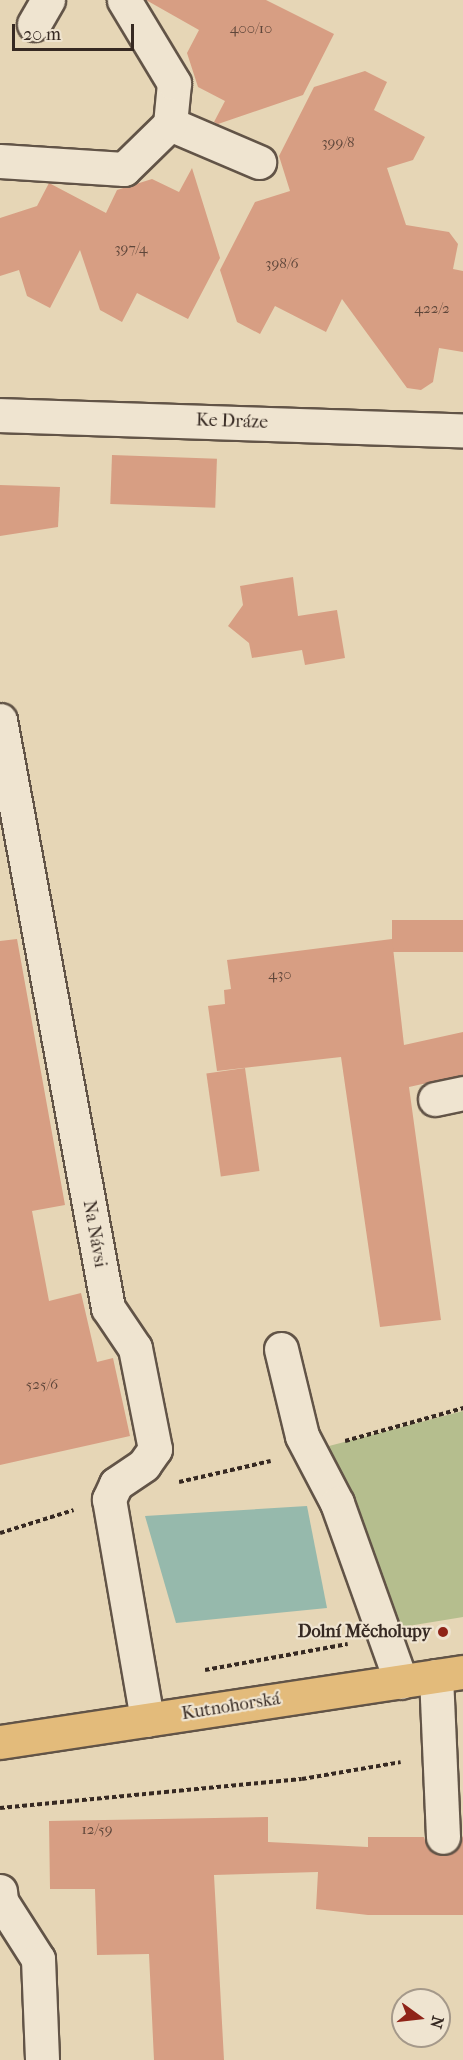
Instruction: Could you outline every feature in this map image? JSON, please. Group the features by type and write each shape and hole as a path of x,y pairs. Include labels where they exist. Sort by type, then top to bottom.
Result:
{"main road":[{"name":"Kutnohorská","path":"0,1742 449,1674"}],"street":[{"path":"0,161 124,169 170,124 174,83 124,0"},
{"path":"170,124 259,162"},
{"name":"Ke Dráze","path":"0,415 463,430"},
{"name":"Na Návsi","path":"0,720 108,1308 135,1348 155,1449 144,1465 116,1484 109,1499"},
{"path":"281,1349 309,1452 337,1503 401,1682"},
{"path":"109,1499 147,1720"},
{"path":"443,1837 436,1755 449,1674"},
{"path":"0,1891 1,1901 38,1959 42,2060"}],"path":[{"path":"176,1483 309,1452 463,1408"},
{"path":"0,1533 109,1499"},
{"path":"197,1671 385,1638"},
{"path":"0,1808 302,1779 436,1755"}],"green space":[{"path":"463,1411 463,1617 396,1628 328,1453 329,1446"}],"shaded area":[{"path":"307,1506 327,1608 176,1623 145,1516"}],"building":[{"path":"146,0 266,0 334,34 303,95 218,124 214,122 225,101 198,87 187,53 199,30"},
{"path":"365,71 387,82 374,110 425,137 413,160 387,168 406,225 449,232 458,244 453,269 463,271 463,352 439,348 433,382 421,390 407,388 342,299 326,332 275,306 260,334 237,322 220,270 255,202 290,191 279,156 314,87"},
{"path":"192,168 220,258 188,319 137,293 122,322 100,310 80,250 50,308 27,296 19,270 0,276 0,218 37,206 49,183 106,213 117,190 152,179 179,192"},
{"path":"112,455 217,459 215,508 110,504"},
{"path":"0,485 60,487 58,527 0,536"},
{"path":"293,577 298,616 337,610 345,658 305,665 302,650 252,658 249,643 228,626 243,605 240,586"},
{"path":"392,920 463,920 463,952 392,952"},
{"path":"17,939 65,1205 32,1211 49,1301 81,1293 97,1362 113,1358 130,1436 0,1465 0,941"},
{"path":"392,939 404,1045 463,1032 463,1075 409,1087 441,1320 380,1327 341,1057 217,1071 208,1006 225,1004 224,990 231,989 227,960"},
{"path":"245,1068 259,1171 221,1176 206,1073"},
{"path":"268,1817 268,1842 368,1847 368,1837 424,1837 428,1848 443,1856 454,1852 463,1836 463,1915 368,1915 316,1909 318,1872 214,1875 224,2060 154,2060 149,1954 97,1955 95,1889 50,1889 49,1821"}],"place":[{"name":"Dolní Měcholupy","path":"443,1632"}]}
